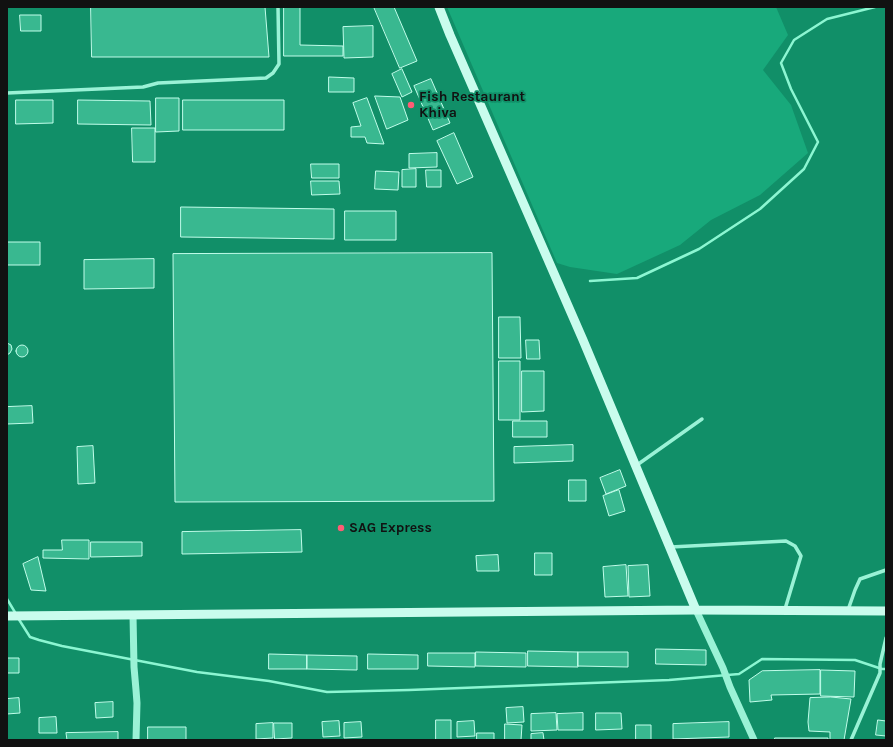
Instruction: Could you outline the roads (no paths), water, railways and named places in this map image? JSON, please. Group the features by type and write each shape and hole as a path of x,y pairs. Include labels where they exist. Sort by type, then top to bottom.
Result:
{"main road":[{"path":"439,7 584,340 696,610"},
{"path":"7,616 696,610 886,611"}],"street":[{"path":"696,610 754,740"},
{"path":"133,615 136,740"}],"lane":[{"path":"7,93 143,87 158,83 266,78 273,73 279,64 278,7"},
{"path":"636,465 702,419"},
{"path":"670,547 786,542 795,546 801,556 784,610"},
{"path":"848,611 860,580 886,570"},
{"path":"851,740 880,673 880,664 886,638"}],"waterway":[{"path":"590,281 637,278 699,249 760,209 804,169 818,142 791,89 781,63 794,40 827,19 875,7"},
{"path":"7,599 16,614"},
{"path":"18,618 30,637 62,646 197,672 269,681 327,692 669,680 739,674 762,659 855,660 886,669"}],"place":[{"name":"Fish Restaurant Khiva","path":"411,105"},
{"name":"SAG Express","path":"341,528"}]}
